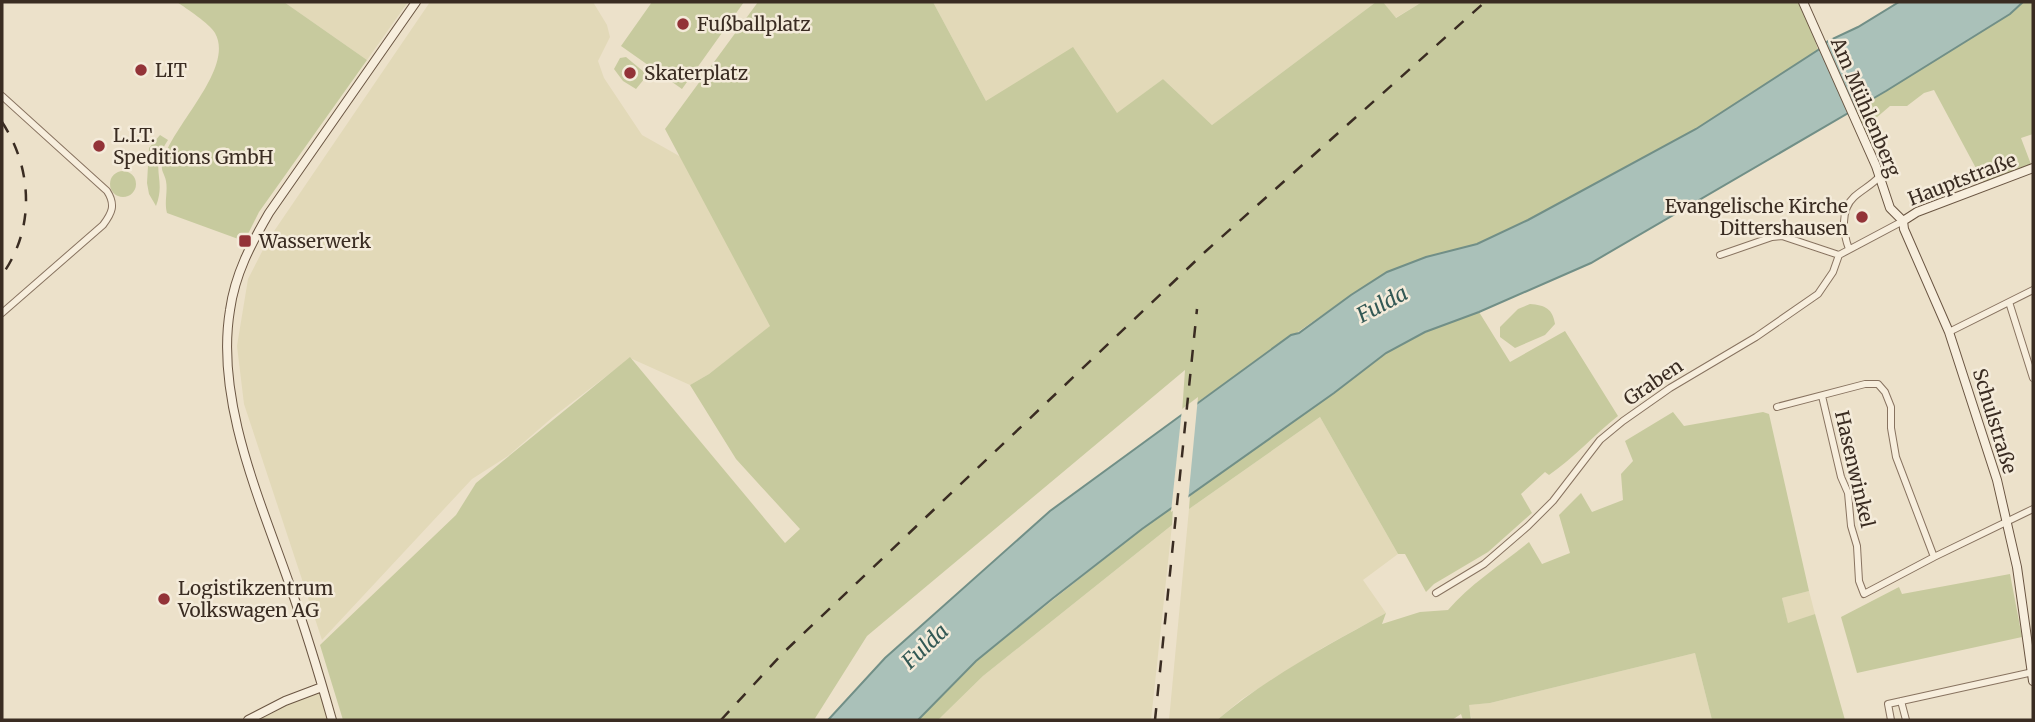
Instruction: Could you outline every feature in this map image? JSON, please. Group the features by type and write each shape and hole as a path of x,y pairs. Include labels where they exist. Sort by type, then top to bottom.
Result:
{"street":[{"path":"332,720 253,477 231,400 227,341 229,313 248,248 269,213 416,2"},
{"name":"Am Mühlenberg","path":"1803,2 1880,176 1890,208 1903,221"},
{"path":"2,96 107,191 113,208 103,225 2,313"},
{"name":"Hauptstraße","path":"1903,221 1917,212 2033,168"},
{"path":"1849,249 1845,238 1844,214 1852,198 1867,189 1880,176"},
{"path":"1720,255 1782,236 1839,255 1903,221"},
{"name":"Schulstraße","path":"1903,221 1904,229 1949,332 1984,436 2008,520 2033,675"},
{"name":"Graben","path":"1436,593 1484,564 1528,526 1553,501 1600,440 1623,421 1670,388 1756,337 1818,294 1833,272 1839,255"},
{"path":"1949,332 2033,290"},
{"path":"2009,302 2033,378"},
{"name":"Hasenwinkel","path":"1777,407 1872,383 1878,384 1885,391 1891,407 1896,457 1934,557"},
{"name":"Hasenwinkel","path":"1822,396 1841,477 1848,493 1851,526 1857,546 1859,580 1864,594 2033,509"},
{"path":"1891,720 1888,704 2033,675"},
{"path":"248,720 285,701 322,687"},
{"path":"1901,701 1906,720"}],"shaded area":[{"path":"284,2 408,2 367,60"},
{"path":"430,2 593,2 607,25 610,37 598,61 604,78 642,135 681,157 771,326 709,374 690,385 630,358 553,417 508,456 472,479 322,640 244,404 237,346 248,279 268,240"},
{"path":"933,2 1376,2 1212,125 1163,79 1118,113 986,101"},
{"path":"1383,2 1422,2 1395,18"},
{"path":"1320,417 1398,554 1363,580 1386,613 1324,647 1242,699 1217,720 1169,720 1189,509"},
{"path":"1172,525 1151,720 938,720 983,676"},
{"path":"1809,591 1815,614 1788,624 1782,598"},
{"path":"1695,653 1712,720 1472,720 1468,705 1490,703"},
{"path":"319,691 328,720 251,720 276,705"}],"green space":[{"path":"177,2 284,2 367,60 259,212 247,236 241,240 167,213 166,179 162,168 166,152 209,82 219,48 212,29"},
{"name":"Fußballplatz","path":"652,2 744,2 682,89 621,46"},
{"path":"758,2 933,2 986,101 1073,47 1117,113 1163,79 1212,125 1376,2 1383,2 1396,18 1422,2 1803,2 1818,50 1696,129 1528,220 1477,244 1455,250 1351,295 1182,413 1185,370 867,636 814,720 343,720 320,645 456,515 476,483 630,357 785,543 800,529 736,459 690,385 709,374 770,326 665,129"},
{"path":"2023,2 2033,2 2033,134 2021,138 2032,167 1985,185 1934,90 1924,93 1907,106 1890,106 1876,118 1869,127 1876,149 1869,155 1851,111 2010,14"},
{"name":"Skaterplatz","path":"626,57 644,72 645,78 636,89 623,81 614,69 620,58"},
{"path":"160,135 168,140 159,159 160,188 156,206 149,194 147,183 149,148"},
{"path":"123,171 132,175 136,184 132,193 123,197 114,193 110,184 114,175"},
{"path":"1530,304 1547,309 1555,324 1545,335 1515,348 1500,337 1500,327 1518,309"},
{"path":"1479,312 1510,362 1565,331 1618,416 1558,468 1549,475 1545,472 1521,494 1532,513 1488,552 1434,584 1426,592 1405,554 1398,554 1320,417 1189,509 1190,495 1386,353 1425,332"},
{"path":"1673,412 1684,426 1763,412 1769,414 1809,591 1782,598 1788,623 1815,614 1845,720 1712,720 1695,653 1490,703 1469,705 1471,720 1463,720 1461,714 1452,720 1217,720 1278,676 1386,613 1382,624 1420,612 1448,610 1476,583 1529,542 1542,564 1570,553 1559,515 1581,493 1592,512 1623,500 1621,474 1633,461 1625,441"},
{"path":"1173,507 1172,525 983,676 938,720 918,720 976,661"},
{"path":"2010,574 2022,637 1857,673 1841,617 1899,587 1902,594"}],"water":[{"name":"Fulda","path":"1899,2 2023,2 2010,14 1886,91 1591,263 1479,312 1425,332 1386,353 1142,529 1052,599 976,661 918,720 828,720 885,658 1050,511 1291,335 1299,333 1387,272 1426,257 1477,244 1528,220 1696,129 1828,41 1858,27"}],"pier":[{"path":"1198,397 1188,501 1171,512 1182,409"}],"railway":[{"path":"721,720 783,653 1206,251 1485,2"},
{"path":"2,122 20,159 26,199 20,238 2,275"},
{"path":"1155,720 1197,309"}],"place":[{"name":"Fußballplatz","path":"683,24"},
{"name":"LIT","path":"141,70"},
{"name":"Skaterplatz","path":"630,73"},
{"name":"L.I.T. Speditions GmbH","path":"99,146"},
{"name":"Evangelische Kirche Dittershausen","path":"1862,217"},
{"name":"Wasserwerk","path":"245,241"},
{"name":"Logistikzentrum Volkswagen AG","path":"164,599"}]}
